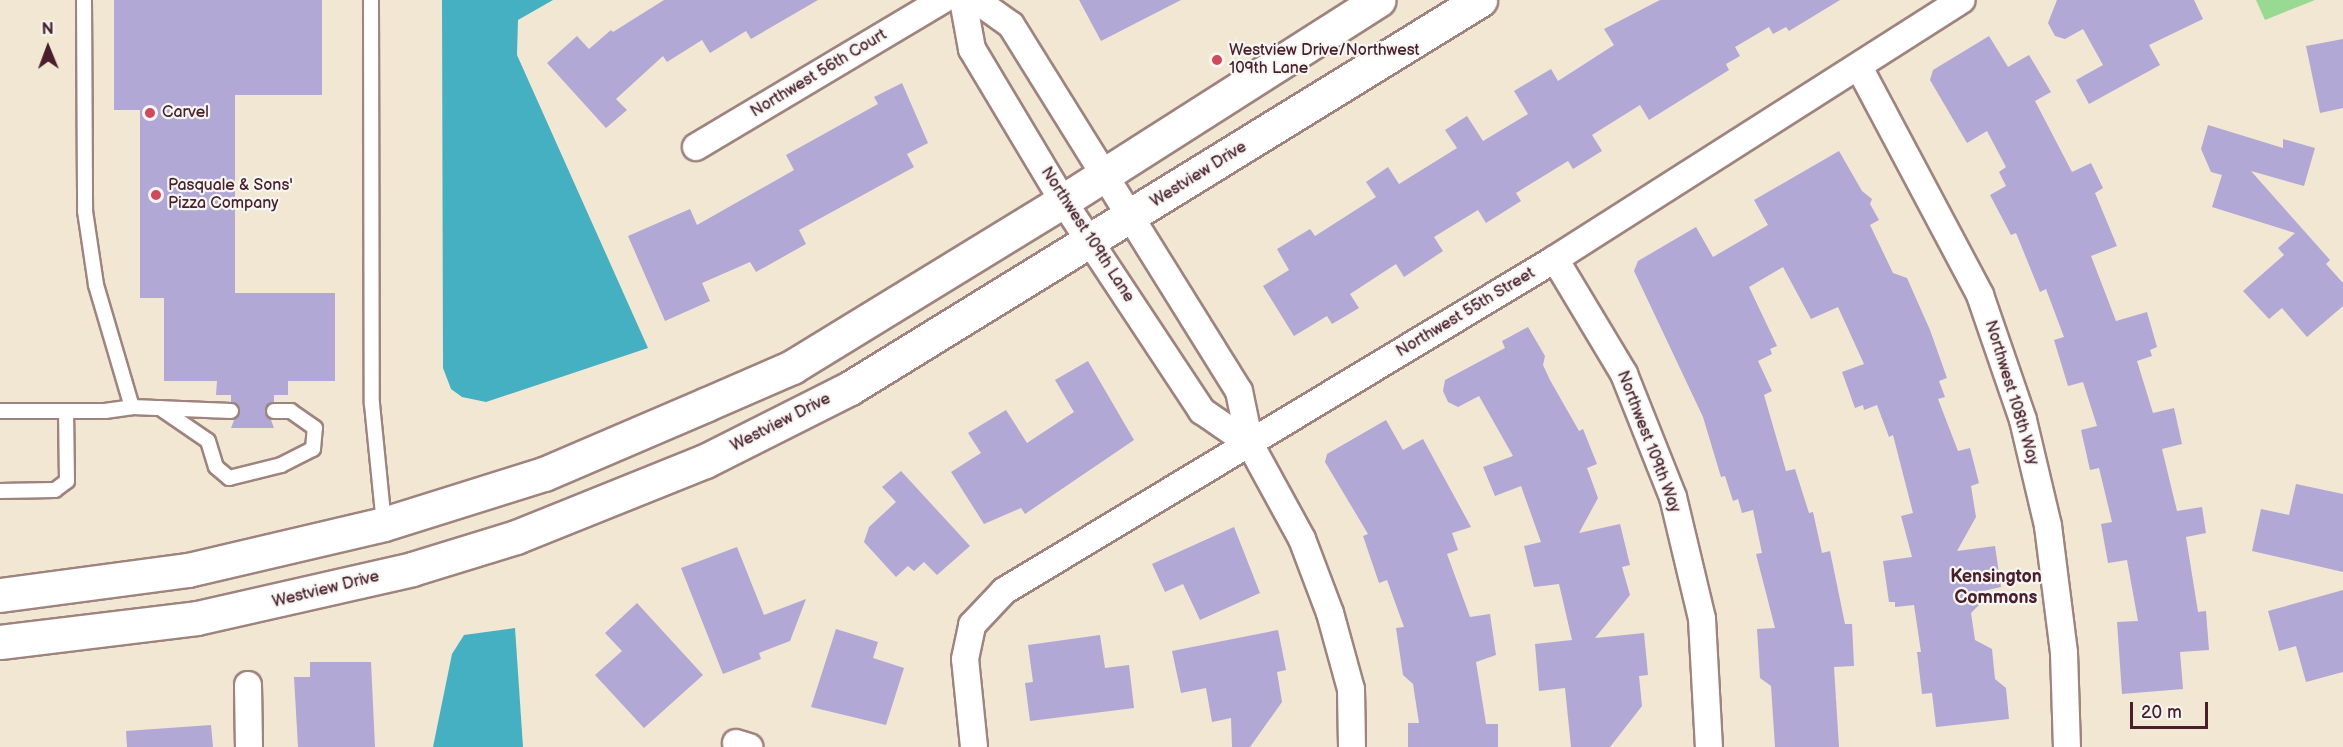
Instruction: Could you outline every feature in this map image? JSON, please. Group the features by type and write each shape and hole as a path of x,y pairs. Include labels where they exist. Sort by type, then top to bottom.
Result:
{"street":[{"name":"Northwest 56th Court","path":"696,147 943,0"},
{"name":"Northwest 109th Lane","path":"963,0 972,49 1063,201 1202,411 1250,444"},
{"name":"Northwest 109th Lane","path":"976,0 1011,25 1239,391 1250,444 1302,539 1330,613 1351,689 1352,747"},
{"path":"0,595 188,570 384,524 544,474 792,367 1063,201 1378,0"},
{"name":"Westview Drive","path":"0,642 158,624 288,600 412,569 516,537 705,461 850,388 1131,218 1480,0"},
{"name":"Northwest 55th Street","path":"974,747 965,659 972,625 1004,591 1555,259 1961,0"},
{"name":"Northwest 108th Way","path":"1859,67 1980,295 2023,420 2048,526 2064,653 2067,747"},
{"name":"Northwest 109th Way","path":"1555,259 1624,374 1673,497 1702,619 1709,747"},
{"path":"248,685 249,747"}],"lane":[{"path":"84,0 85,211 96,285 132,407"},
{"path":"371,0 372,404 384,524"},
{"path":"0,411 66,412 132,407 231,411"},
{"path":"160,408 207,441 216,467 229,478 281,465 313,448 315,428 291,411 274,411"},
{"path":"0,491 56,490 67,480 66,412"}],"green space":[{"path":"2256,0 2315,0 2265,20"}],"water":[{"path":"442,0 553,0 518,20 517,55 648,348 486,402 462,397 451,389 443,368"},
{"path":"515,628 523,747 433,747 452,654 464,635"}],"building":[{"path":"114,0 322,0 322,95 235,95 235,293 335,293 335,381 288,381 288,395 274,395 274,402 266,407 274,428 231,428 239,407 231,402 231,395 216,395 217,381 164,381 164,298 140,298 140,110 114,110"},
{"path":"664,0 818,0 751,39 746,31 710,53 702,40 667,62 663,56 616,99 627,110 606,128 547,63 577,36 589,49 611,30 613,32"},
{"path":"1079,0 1181,0 1101,41"},
{"path":"1660,0 1840,0 1789,31 1786,27 1773,34 1769,27 1735,47 1740,56 1726,64 1729,70 1649,120 1640,105 1592,135 1602,151 1573,169 1568,161 1516,193 1521,201 1486,223 1478,210 1434,237 1443,251 1404,277 1396,264 1350,294 1359,308 1332,324 1327,316 1294,336 1263,286 1289,270 1277,249 1310,229 1315,236 1376,197 1366,182 1388,167 1399,184 1457,148 1445,130 1467,116 1483,141 1528,114 1514,91 1551,69 1558,81 1614,45 1604,29"},
{"path":"2057,0 2194,0 2203,19 2149,45 2160,65 2089,104 2076,80 2103,65 2083,29 2065,39 2055,36 2048,23"},
{"path":"1989,36 2008,67 2029,55 2051,92 2035,101 2072,172 2091,163 2103,188 2095,193 2117,246 2091,256 2116,321 2147,312 2157,347 2150,350 2152,356 2137,361 2153,413 2174,408 2182,444 2162,449 2177,511 2202,507 2206,533 2186,537 2198,612 2206,611 2209,650 2180,652 2183,689 2122,694 2117,622 2138,621 2127,560 2108,563 2101,524 2112,522 2099,468 2090,470 2081,430 2097,426 2083,382 2068,386 2054,340 2064,337 2046,289 2040,292 2016,233 2011,235 1990,195 2006,186 1999,172 2006,167 1987,131 1967,143 1930,80 1933,70"},
{"path":"2343,39 2343,108 2320,113 2306,46"},
{"path":"902,83 928,143 907,154 914,167 799,230 806,244 756,272 750,262 702,283 710,301 665,321 628,236 690,209 697,225 794,170 786,155 878,104 874,97"},
{"path":"2208,125 2283,148 2283,139 2315,148 2304,186 2251,171 2330,260 2326,264 2343,283 2343,306 2307,337 2282,308 2269,319 2243,291 2284,255 2278,248 2295,233 2212,207 2222,175 2211,172 2201,149"},
{"path":"1839,151 1862,191 1872,199 1870,204 1879,220 1870,225 1893,273 1907,278 1930,330 1947,378 1939,381 1945,397 1938,399 1958,451 1970,448 1979,483 1971,486 1976,517 1957,551 1995,546 2001,587 1983,591 1985,599 1971,613 1975,640 1992,649 1995,679 2006,688 2009,719 1936,727 1932,693 1922,694 1917,652 1921,652 1914,605 1895,607 1895,602 1889,602 1883,561 1912,557 1901,516 1913,513 1893,435 1889,437 1877,405 1864,410 1863,405 1855,408 1842,372 1864,364 1838,307 1811,319 1783,267 1749,287 1777,346 1770,349 1772,354 1758,361 1772,391 1764,395 1786,471 1795,469 1809,513 1813,512 1822,553 1830,551 1845,624 1852,624 1854,666 1834,667 1839,747 1775,747 1771,686 1760,678 1757,629 1775,628 1756,554 1762,553 1753,510 1742,513 1738,499 1733,501 1725,476 1721,477 1703,417 1634,271 1638,261 1696,227 1713,257 1768,225 1754,200"},
{"path":"1528,327 1545,356 1543,365 1550,380 1579,431 1583,429 1597,464 1587,468 1598,498 1579,533 1620,524 1630,565 1622,567 1630,595 1595,638 1644,633 1648,675 1639,676 1642,706 1610,747 1571,747 1565,688 1539,691 1535,644 1572,640 1559,584 1534,587 1524,546 1541,542 1521,486 1495,496 1483,467 1513,456 1479,396 1458,407 1448,402 1443,391 1445,380 1505,348 1502,341"},
{"path":"1088,361 1134,440 1025,514 1021,508 984,524 951,472 981,453 968,433 1006,410 1027,443 1074,412 1055,380"},
{"path":"1386,420 1403,450 1423,439 1471,527 1452,533 1458,550 1447,554 1470,617 1490,614 1496,655 1476,662 1486,724 1498,724 1498,747 1408,747 1408,723 1419,723 1413,684 1403,675 1396,628 1404,627 1387,580 1379,583 1363,536 1368,534 1325,462 1327,454"},
{"path":"901,471 970,546 937,575 924,562 914,571 908,566 896,577 864,542 869,527 896,502 882,487"},
{"path":"2296,484 2343,494 2343,572 2252,551 2261,509 2289,515"},
{"path":"1234,527 1260,593 1200,620 1183,584 1165,592 1152,564"},
{"path":"737,547 764,615 806,599 790,641 759,653 761,659 723,674 681,568"},
{"path":"2343,590 2343,672 2306,682 2296,646 2279,651 2268,611"},
{"path":"637,603 703,675 644,728 595,675 622,651 605,633"},
{"path":"836,629 878,642 873,658 904,668 886,725 811,707"},
{"path":"1278,630 1286,670 1277,672 1282,702 1250,747 1232,747 1231,718 1212,722 1206,688 1181,693 1172,651"},
{"path":"1100,635 1105,668 1129,665 1134,708 1030,721 1025,683 1033,682 1028,645"},
{"path":"310,662 371,662 375,747 298,747 294,677 310,677"},
{"path":"211,725 213,747 127,747 126,731"}],"place":[{"name":"Westview Drive/Northwest 109th Lane","path":"1217,60"},
{"name":"Carvel","path":"150,113"},
{"name":"Pasquale & Sons' Pizza Company","path":"156,195"}],"district":[{"name":"Kensington Commons","path":"1996,588"}]}
